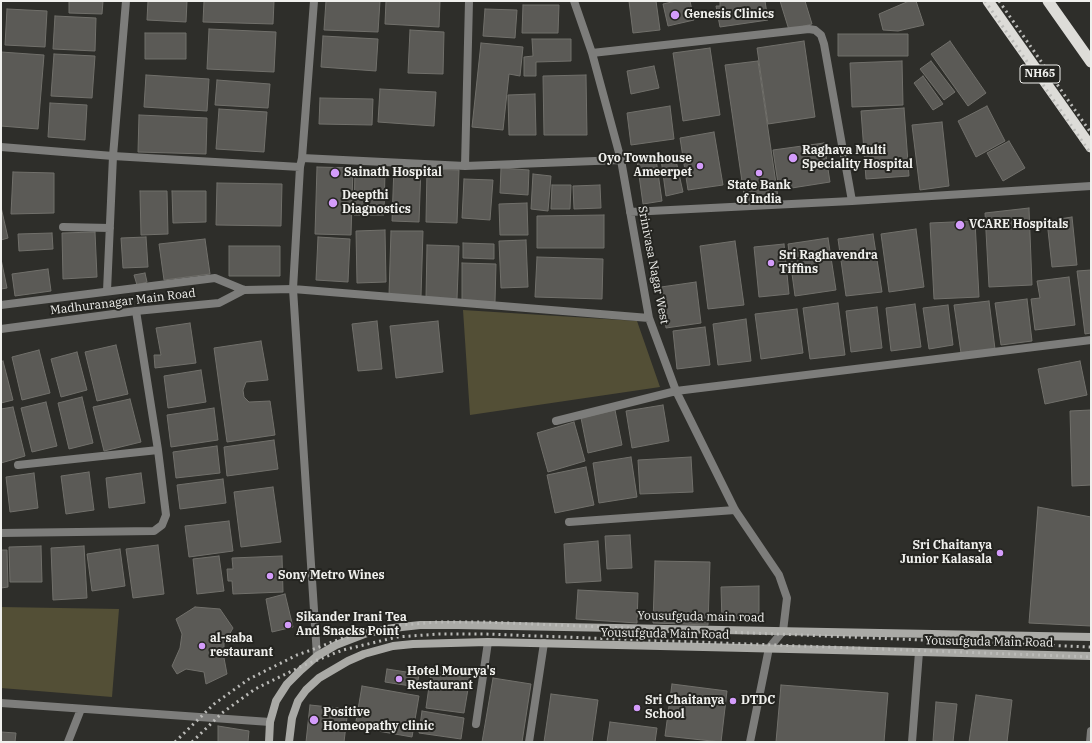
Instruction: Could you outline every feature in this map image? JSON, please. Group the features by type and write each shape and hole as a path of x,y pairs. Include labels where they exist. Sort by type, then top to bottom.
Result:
{"highway":[{"name":"NH65","path":"988,1 1091,146"},
{"path":"1048,1 1090,58"}],"main road":[{"name":"Yousufguda main road","path":"317,656 336,644 367,633 420,626 458,625 1091,637"},
{"name":"Yousufguda Main Road","path":"289,742 292,718 298,701 306,690 319,678 348,661 364,654 393,646 488,642 1091,656"},
{"path":"269,742 270,722 276,701 287,684 317,656"}],"street":[{"path":"107,291 113,156 126,1"},
{"path":"314,1 302,158 300,167 293,289 317,656"},
{"path":"464,166 469,1"},
{"name":"Srinivasa Nagar West","path":"574,1 592,53 621,160 649,318 676,391 735,510 779,575 787,598 783,631"},
{"path":"592,53 809,29 815,30 821,36 824,44 852,201"},
{"path":"1,147 113,156 300,167"},
{"path":"302,158 464,166 621,160"},
{"path":"630,212 852,201 1091,186"},
{"path":"63,227 110,228"},
{"name":"Madhuranagar Main Road","path":"1,305 215,278 244,290 293,289 649,318"},
{"name":"Madhuranagar Main Road","path":"1,329 136,311 219,303 244,290"},
{"path":"1,534 154,531 162,525 166,516 158,450 136,311"},
{"path":"556,420 676,391 1091,340"},
{"path":"18,465 158,450"},
{"path":"569,522 735,510"},
{"path":"750,742 769,648 783,631"},
{"path":"476,724 488,642"},
{"path":"529,742 544,643"},
{"path":"912,742 919,652"},
{"path":"1,703 270,722"},
{"path":"68,742 82,709"},
{"path":"1090,742 1091,731"}],"shaded area":[{"path":"463,310 637,321 660,387 470,415"},
{"path":"1,607 119,609 112,697 1,688"}],"building":[{"path":"69,1 103,1 102,14 69,13"},
{"path":"148,1 187,1 186,22 147,20"},
{"path":"204,1 274,1 273,24 203,22"},
{"path":"326,1 380,1 378,32 324,30"},
{"path":"386,1 440,1 439,27 385,24"},
{"path":"629,1 656,1 660,30 633,33"},
{"path":"676,1 690,1 694,20 668,26 663,4"},
{"path":"720,1 765,1 768,20 720,27 716,6 720,6"},
{"path":"780,1 805,1 812,24 789,30"},
{"path":"909,1 916,1 924,25 898,31 883,30 879,14"},
{"path":"523,5 559,5 558,33 522,33"},
{"path":"7,9 47,11 45,47 5,45"},
{"path":"485,9 517,10 515,38 483,36"},
{"path":"55,16 96,18 95,51 53,49"},
{"path":"209,29 276,32 274,72 207,69"},
{"path":"410,30 444,32 443,74 408,73"},
{"path":"145,33 186,33 186,59 145,59"},
{"path":"838,34 908,34 908,56 838,56"},
{"path":"323,36 378,39 376,71 321,67"},
{"path":"532,39 571,39 571,61 536,62 536,76 524,76 524,57 533,56"},
{"path":"804,41 815,117 768,124 757,48"},
{"path":"950,41 986,93 968,106 931,54"},
{"path":"481,43 523,47 520,76 509,74 503,130 472,127"},
{"path":"710,48 720,115 683,121 673,53"},
{"path":"1,52 44,55 38,129 1,126"},
{"path":"54,54 95,56 92,98 51,96"},
{"path":"758,61 778,197 745,202 725,65"},
{"path":"902,61 903,105 852,107 850,63"},
{"path":"931,61 955,92 944,100 920,69"},
{"path":"654,66 659,88 631,94 627,71"},
{"path":"146,75 209,79 207,111 144,107"},
{"path":"586,75 587,135 544,135 543,76"},
{"path":"923,76 943,104 933,110 914,83"},
{"path":"217,80 270,84 268,108 215,105"},
{"path":"380,89 436,92 434,126 378,122"},
{"path":"535,94 536,135 509,135 508,95"},
{"path":"320,98 373,99 372,125 319,124"},
{"path":"50,103 87,105 85,140 48,137"},
{"path":"670,106 674,139 631,145 627,113"},
{"path":"987,106 1005,141 976,157 958,121"},
{"path":"904,108 909,176 866,179 861,111"},
{"path":"219,109 267,112 264,152 216,149"},
{"path":"139,115 207,118 206,154 138,152"},
{"path":"942,122 949,186 920,190 912,125"},
{"path":"714,132 723,185 688,190 680,138"},
{"path":"1009,141 1025,168 1003,181 987,153"},
{"path":"824,143 830,182 779,190 773,150"},
{"path":"675,156 683,192 666,196 661,159"},
{"path":"656,159 662,201 643,204 637,161"},
{"path":"394,166 421,166 419,222 392,221"},
{"path":"317,167 353,168 351,235 315,234"},
{"path":"501,168 529,170 528,195 500,193"},
{"path":"427,169 459,170 457,223 426,222"},
{"path":"355,171 385,171 384,215 354,215"},
{"path":"13,172 54,173 54,213 11,214"},
{"path":"533,174 551,176 548,211 531,209"},
{"path":"464,179 493,180 490,220 462,218"},
{"path":"217,183 282,184 281,226 216,225"},
{"path":"552,185 571,185 570,209 551,209"},
{"path":"600,185 601,208 574,209 573,186"},
{"path":"140,191 167,191 168,234 141,235"},
{"path":"172,191 206,191 206,222 173,223"},
{"path":"527,203 528,235 500,235 499,204"},
{"path":"1,207 8,238 1,240"},
{"path":"1029,208 1032,285 989,287 985,213"},
{"path":"604,215 604,248 537,248 537,216"},
{"path":"1072,217 1077,265 1052,267 1047,221"},
{"path":"975,221 979,297 934,299 930,223"},
{"path":"916,229 924,287 889,292 881,234"},
{"path":"385,230 386,282 357,283 356,231"},
{"path":"391,231 423,231 421,296 389,295"},
{"path":"95,232 97,277 63,279 62,233"},
{"path":"52,233 53,249 19,251 18,234"},
{"path":"873,234 882,292 846,296 838,239"},
{"path":"146,237 148,267 123,268 121,238"},
{"path":"318,237 350,239 348,282 316,280"},
{"path":"828,238 836,290 795,296 788,244"},
{"path":"205,239 210,274 164,280 159,244"},
{"path":"526,240 528,287 501,288 499,241"},
{"path":"735,241 744,305 708,309 700,246"},
{"path":"463,243 494,244 494,259 463,258"},
{"path":"784,244 789,294 759,297 754,247"},
{"path":"427,245 459,246 457,299 426,298"},
{"path":"229,246 280,246 280,276 229,276"},
{"path":"537,257 603,259 602,299 535,297"},
{"path":"1,259 7,288 1,289"},
{"path":"462,263 496,264 495,302 462,301"},
{"path":"48,269 51,291 15,296 12,274"},
{"path":"1091,270 1091,333 1085,334 1077,271"},
{"path":"145,273 147,282 137,285 134,275"},
{"path":"1069,277 1075,325 1035,330 1031,299 1040,298 1037,281"},
{"path":"696,282 701,323 666,328 661,287"},
{"path":"1027,299 1032,341 1001,345 995,303"},
{"path":"989,301 995,349 961,353 954,305"},
{"path":"838,303 845,355 810,359 803,308"},
{"path":"915,304 921,347 891,351 886,308"},
{"path":"948,305 953,345 929,349 923,308"},
{"path":"877,307 882,348 851,352 846,311"},
{"path":"797,309 803,353 761,359 755,314"},
{"path":"746,319 751,361 718,365 713,324"},
{"path":"377,321 382,369 358,371 352,324"},
{"path":"438,321 443,372 396,378 390,326"},
{"path":"190,323 196,363 155,368 154,355 161,355 156,328"},
{"path":"705,327 710,365 677,369 673,331"},
{"path":"261,341 268,380 246,382 243,390 244,397 249,402 270,401 275,435 227,442 214,348"},
{"path":"116,345 128,394 97,401 85,352"},
{"path":"39,350 50,393 22,400 12,357"},
{"path":"77,352 87,390 61,397 51,359"},
{"path":"3,361 13,400 1,403 1,362"},
{"path":"1080,361 1087,395 1045,404 1038,369"},
{"path":"201,370 206,402 168,408 164,376"},
{"path":"82,397 93,443 69,449 58,403"},
{"path":"130,399 141,442 104,451 93,407"},
{"path":"46,402 57,446 32,452 21,408"},
{"path":"663,405 669,441 632,448 626,411"},
{"path":"13,407 25,456 1,463 1,409"},
{"path":"214,408 218,440 171,447 167,415"},
{"path":"615,410 622,445 588,453 581,418"},
{"path":"1091,410 1091,485 1072,486 1070,411"},
{"path":"574,422 585,461 548,472 537,433"},
{"path":"274,440 278,469 227,476 224,447"},
{"path":"217,446 220,473 176,478 173,452"},
{"path":"631,457 637,497 599,503 593,463"},
{"path":"691,457 693,492 640,494 638,460"},
{"path":"586,467 594,505 555,513 547,475"},
{"path":"89,472 94,510 66,514 61,476"},
{"path":"34,473 38,508 10,512 6,477"},
{"path":"141,473 145,503 109,508 106,478"},
{"path":"223,479 226,503 180,509 177,485"},
{"path":"273,487 281,542 241,547 234,492"},
{"path":"1038,507 1091,517 1091,626 1029,623"},
{"path":"229,521 233,551 189,557 185,526"},
{"path":"630,535 632,568 607,569 605,536"},
{"path":"598,541 601,581 566,583 564,544"},
{"path":"158,545 164,594 133,598 126,549"},
{"path":"41,546 42,582 10,582 9,547"},
{"path":"84,546 87,598 53,600 51,548"},
{"path":"120,549 125,586 92,591 87,554"},
{"path":"1,550 7,550 8,587 1,588"},
{"path":"219,556 224,591 197,594 193,559"},
{"path":"282,556 283,592 233,594 232,581 228,581 227,569 233,569 232,558"},
{"path":"655,561 710,562 708,625 653,623"},
{"path":"759,586 759,621 722,622 721,587"},
{"path":"578,590 638,593 637,623 576,619"},
{"path":"285,594 293,627 272,632 266,599"},
{"name":"al-saba restaurant","path":"195,607 220,609 233,628 224,644 224,658 227,674 206,684 204,672 186,669 177,674 172,666 180,648 182,634 176,619"},
{"path":"387,669 419,674 417,687 385,682"},
{"path":"431,672 470,677 464,713 426,708"},
{"path":"493,678 531,684 522,742 482,742"},
{"path":"672,684 727,691 721,742 665,736"},
{"path":"781,685 888,693 884,742 776,742"},
{"path":"362,686 419,696 412,737 355,727"},
{"path":"551,694 598,700 592,742 544,742"},
{"path":"976,695 1012,700 1007,742 969,742"},
{"path":"936,702 957,704 953,742 933,741"},
{"path":"310,705 348,709 344,742 306,742"},
{"path":"422,711 464,718 461,739 419,733"},
{"path":"610,722 657,728 655,742 607,742"},
{"path":"218,726 249,731 248,742 218,742"},
{"path":"1,732 16,733 15,742 1,742"}],"railway":[{"path":"985,1 1091,154"},
{"path":"999,1 1091,133"},
{"path":"175,742 214,704 249,679 297,655 340,639 390,626 438,622 485,622 1091,647"},
{"path":"192,742 222,713 255,689 302,666 343,650 397,637 439,634 485,634 1091,657"}],"place":[{"name":"Genesis Clinics","path":"675,15"},
{"name":"Raghava Multi Speciality Hospital","path":"793,158"},
{"name":"Oyo Townhouse Ameerpet","path":"700,166"},
{"name":"Sainath Hospital","path":"335,173"},
{"name":"State Bank of India","path":"759,173"},
{"name":"Deepthi Diagnostics","path":"333,203"},
{"name":"VCARE Hospitals","path":"960,225"},
{"name":"Sri Raghavendra Tiffins","path":"771,263"},
{"name":"Sri Chaitanya Junior Kalasala","path":"1000,553"},
{"name":"Sony Metro Wines","path":"270,576"},
{"name":"Sikander Irani Tea And Snacks Point","path":"288,625"},
{"name":"al-saba restaurant","path":"202,646"},
{"name":"Hotel Mourya's Restaurant","path":"399,679"},
{"name":"DTDC","path":"733,701"},
{"name":"Sri Chaitanya School","path":"637,708"},
{"name":"Positive Homeopathy clinic","path":"314,720"}]}
